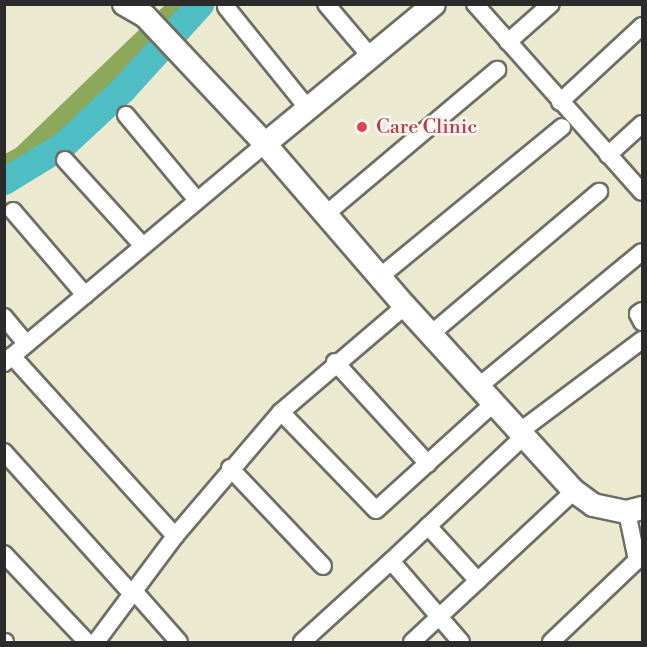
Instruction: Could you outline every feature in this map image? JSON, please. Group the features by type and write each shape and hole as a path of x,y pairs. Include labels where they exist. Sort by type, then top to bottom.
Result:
{"street":[{"path":"124,4 145,16 265,144 382,275 405,306 574,491 593,505 635,510 637,560 559,640"},
{"path":"326,4 370,57"},
{"path":"475,4 642,192"},
{"path":"508,42 551,4"},
{"path":"226,7 309,110"},
{"path":"175,536 8,360 196,198 309,110 423,8"},
{"path":"560,102 642,26"},
{"path":"326,214 497,70"},
{"path":"126,115 196,198"},
{"path":"608,155 642,124"},
{"path":"382,275 562,127"},
{"path":"65,160 142,245"},
{"path":"432,333 599,192"},
{"path":"13,210 85,295"},
{"path":"478,387 642,252"},
{"path":"96,642 175,536 230,468 280,412 335,362 405,306"},
{"path":"642,311 638,314 642,322"},
{"path":"4,317 27,344"},
{"path":"302,642 428,526 521,434 642,340"},
{"path":"335,362 428,464"},
{"path":"280,412 372,508 382,507 493,404"},
{"path":"4,452 179,642"},
{"path":"230,468 323,566"},
{"path":"412,642 574,491"},
{"path":"428,526 478,580"},
{"path":"4,554 87,642"},
{"path":"391,561 461,642"}],"green space":[{"path":"165,5 204,5 71,145 5,196 5,154 16,148"}],"waterway":[{"path":"4,181 63,145 123,89 200,4"}],"place":[{"name":"Care Clinic","path":"362,127"}]}
